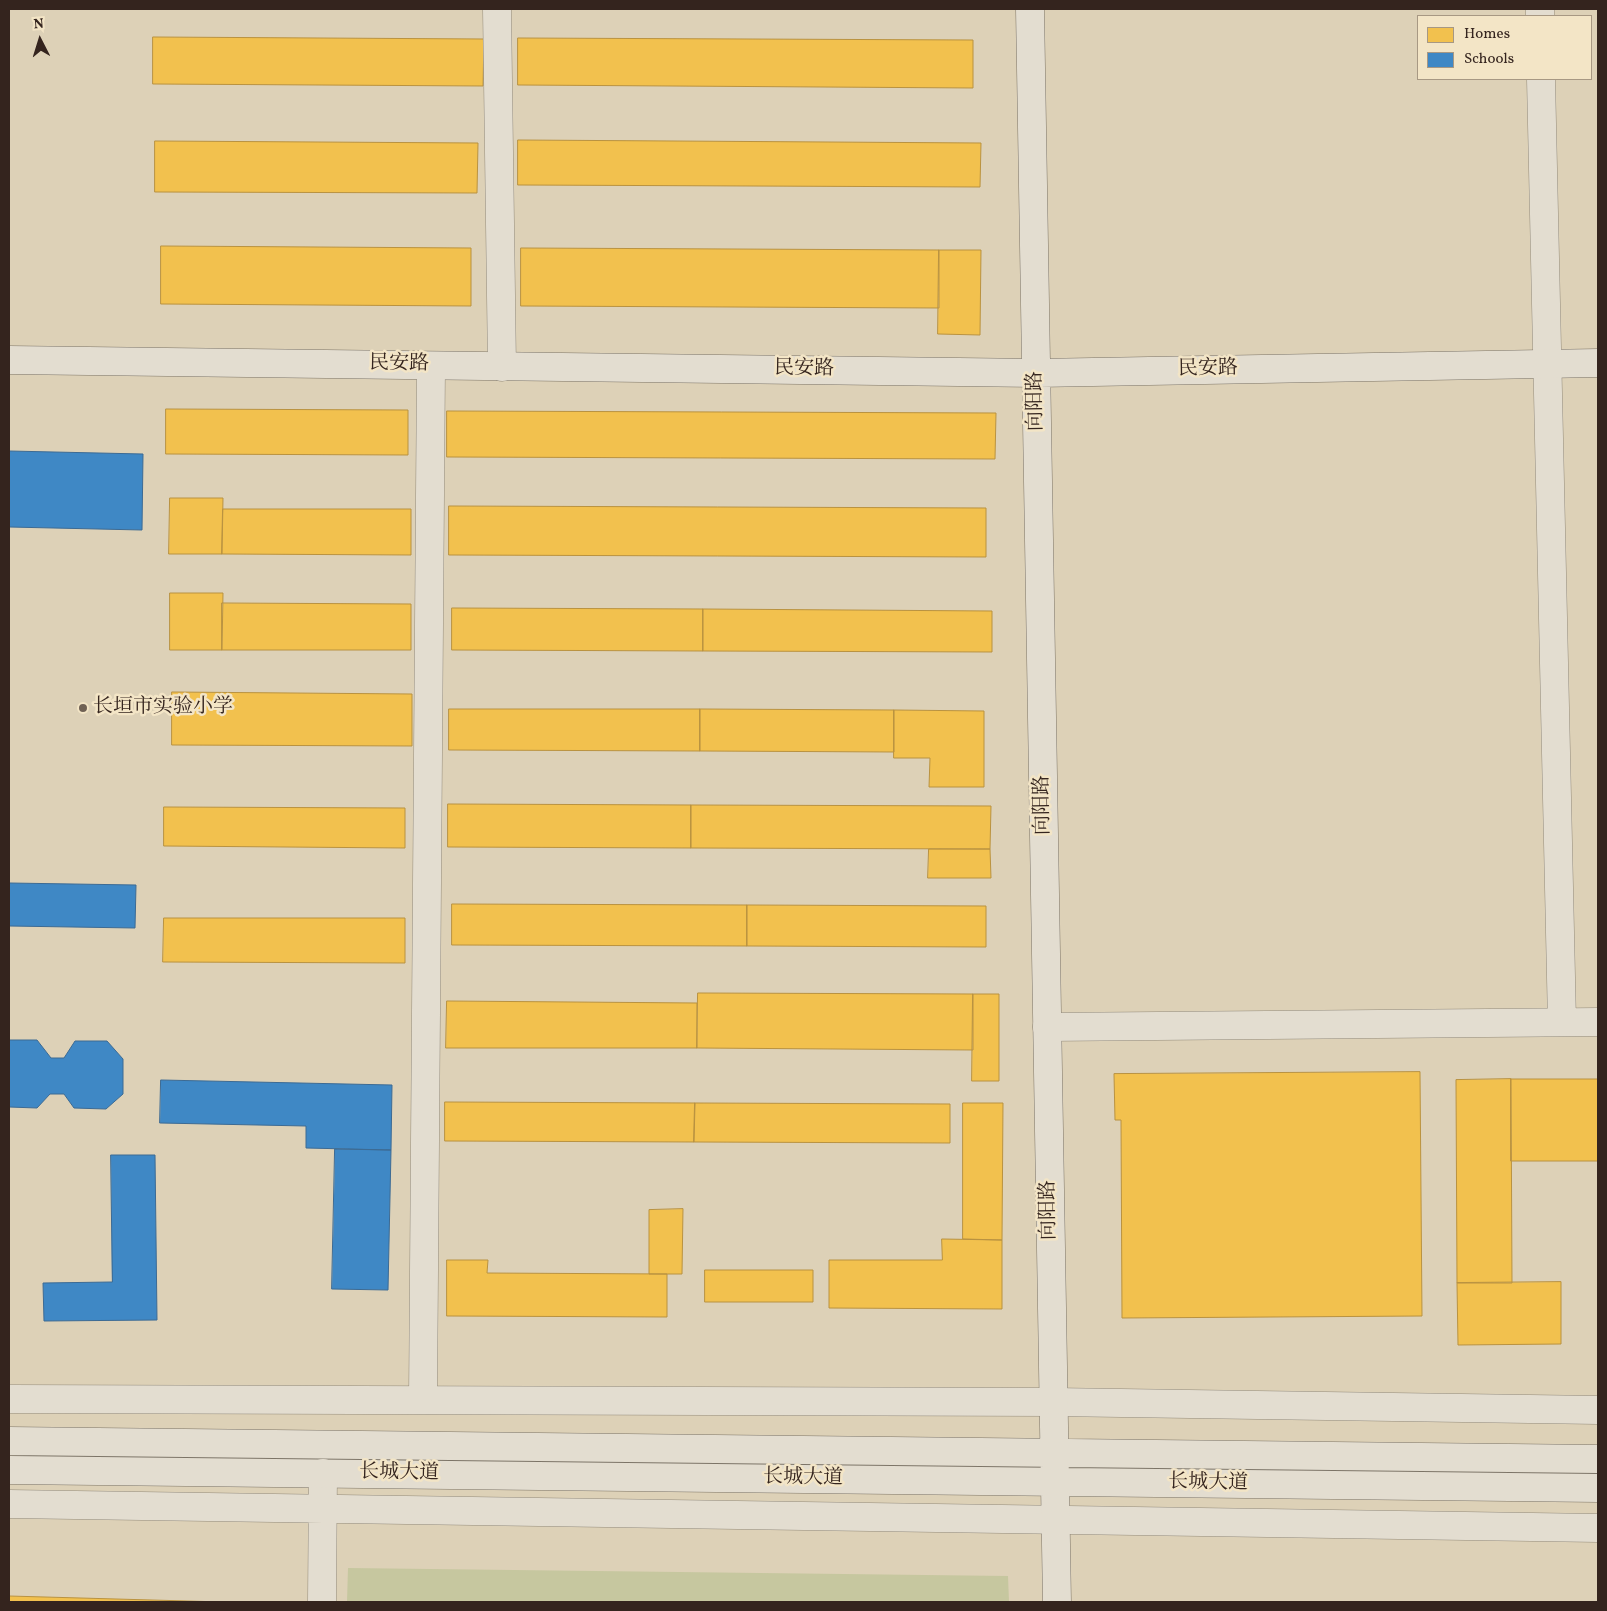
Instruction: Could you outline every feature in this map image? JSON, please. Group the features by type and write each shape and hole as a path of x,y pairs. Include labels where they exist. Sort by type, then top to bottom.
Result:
{"street":[{"path":"498,9 502,367"},
{"name":"向阳路","path":"1030,9 1057,1602"},
{"path":"1541,80 1562,1022"},
{"name":"民安路","path":"9,360 1037,373 1598,363"},
{"path":"423,1400 431,366"},
{"path":"1047,1027 1598,1022"},
{"path":"9,1399 1053,1402 1598,1410"},
{"name":"长城大道","path":"9,1441 1598,1459"},
{"name":"长城大道","path":"9,1470 1598,1488"},
{"path":"322,1602 323,1473"},
{"path":"9,1504 1598,1528"}],"green space":[{"path":"348,1568 1008,1576 1009,1602 347,1602"}],"building: Homes":[{"path":"153,37 484,39 483,86 153,84"},
{"path":"518,38 973,40 973,88 518,85"},
{"path":"518,140 981,143 980,187 518,185"},
{"path":"155,141 478,143 477,193 155,192"},
{"path":"161,246 471,248 471,306 161,304"},
{"path":"521,248 939,250 939,308 521,306"},
{"path":"939,250 981,250 980,335 938,334"},
{"path":"166,409 408,410 408,455 166,454"},
{"path":"447,411 996,413 995,459 447,457"},
{"path":"170,498 223,498 222,554 169,554"},
{"path":"449,506 986,508 986,557 449,555"},
{"path":"223,509 411,509 411,555 222,554"},
{"path":"170,593 223,593 222,650 170,650"},
{"path":"222,603 411,604 411,650 222,650"},
{"path":"452,608 703,609 703,651 452,650"},
{"path":"703,609 992,611 992,652 703,651"},
{"path":"172,692 412,694 412,746 172,745"},
{"path":"449,709 700,709 700,751 449,750"},
{"path":"700,709 894,710 894,752 700,751"},
{"path":"894,710 984,711 984,787 929,787 930,758 894,758"},
{"path":"448,804 691,805 691,848 448,847"},
{"path":"691,805 991,806 990,849 691,848"},
{"path":"164,807 405,808 405,848 164,846"},
{"path":"929,849 990,849 991,878 928,878"},
{"path":"452,904 747,905 747,946 452,945"},
{"path":"747,905 986,906 986,947 747,946"},
{"path":"164,918 405,918 405,963 163,962"},
{"path":"698,993 973,994 973,1050 697,1048"},
{"path":"973,994 999,994 999,1081 972,1081"},
{"path":"447,1001 697,1003 697,1048 446,1048"},
{"path":"1420,1072 1422,1316 1122,1318 1121,1120 1115,1120 1114,1074"},
{"path":"1511,1079 1598,1079 1598,1161 1511,1161"},
{"path":"1511,1079 1512,1283 1457,1283 1456,1080"},
{"path":"445,1102 695,1103 694,1142 445,1141"},
{"path":"695,1103 950,1104 950,1143 694,1142"},
{"path":"963,1103 1003,1103 1002,1240 963,1239"},
{"path":"683,1209 682,1274 649,1274 649,1210"},
{"path":"942,1239 1002,1240 1002,1309 829,1308 829,1260 942,1260"},
{"path":"447,1260 488,1260 487,1273 667,1274 667,1317 447,1316"},
{"path":"705,1270 813,1270 813,1302 705,1302"},
{"path":"1561,1282 1561,1344 1458,1345 1457,1283"},
{"path":"9,1596 223,1602 9,1602"}],"building: Schools":[{"path":"9,451 143,454 142,530 9,527"},
{"path":"9,883 136,885 135,928 9,926"},
{"path":"9,1040 37,1040 51,1058 64,1058 75,1041 107,1041 123,1059 123,1094 106,1109 74,1108 64,1094 50,1094 37,1108 9,1107"},
{"path":"161,1080 392,1085 391,1150 306,1148 306,1126 160,1123"},
{"path":"335,1149 391,1150 388,1290 332,1289"},
{"path":"111,1155 155,1155 157,1320 44,1321 43,1283 112,1282"}],"place":[{"name":"长垣市实验小学","path":"83,708"}]}
